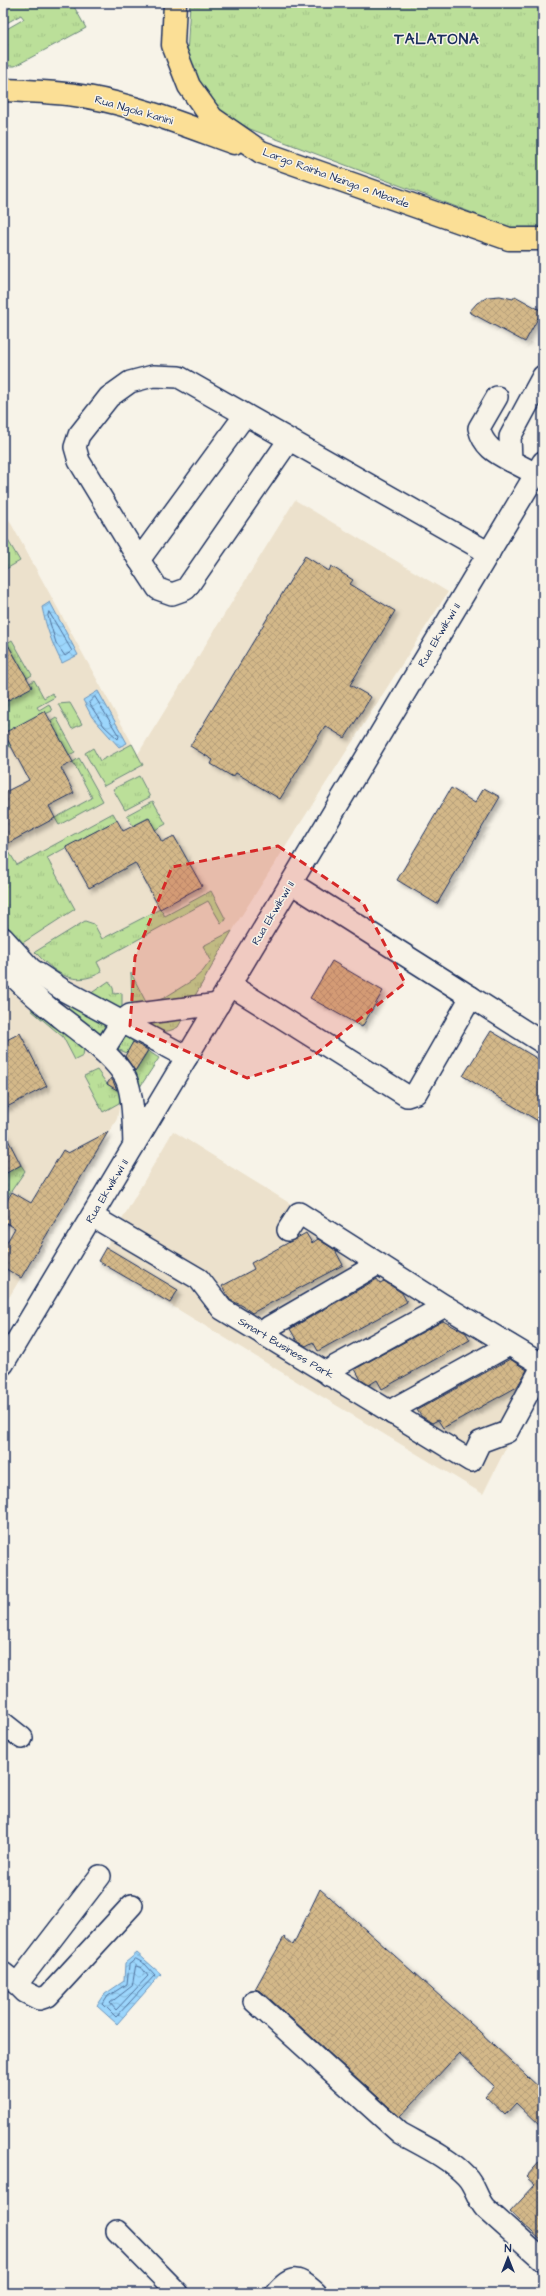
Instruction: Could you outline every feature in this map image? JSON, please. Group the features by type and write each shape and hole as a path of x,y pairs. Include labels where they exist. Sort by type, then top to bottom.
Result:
{"main road":[{"name":"Largo Rainha Nzinga a Mbande","path":"175,3 173,45 189,86 212,118 261,152 509,239 543,239"},
{"name":"Rua Ngola kanini","path":"3,90 47,92 89,97 161,117 261,152"},
{"path":"509,239 543,251"}],"street":[{"path":"289,440 186,588 172,594 158,589 79,461 75,447 79,435 109,397 130,382 153,376 179,377 489,553"},
{"path":"511,461 510,437 543,376"},
{"path":"497,397 479,428 482,440 497,454 511,461 539,468"},
{"path":"139,560 246,415"},
{"name":"Rua Ekwikwi II","path":"3,1364 539,468"},
{"path":"291,883 543,1043"},
{"path":"3,938 31,969 63,990 187,1057"},
{"path":"3,965 15,979 48,1008 103,1051 128,1083 132,1101 134,1145"},
{"path":"230,985 407,1096 416,1093 471,997"},
{"path":"48,1008 63,990"},
{"path":"103,1051 122,1021 130,1015 219,1004"},
{"path":"288,1230 299,1213 445,1306 543,1365"},
{"name":"Smart Business Park","path":"92,1216 199,1279 222,1309 471,1461 480,1442 507,1432 543,1365"},
{"path":"264,1335 269,1327 378,1264"},
{"path":"330,1375 334,1367 445,1306"},
{"path":"393,1414 397,1407 509,1345"},
{"path":"3,1723 22,1738"},
{"path":"100,1876 10,1978 25,1992 39,1999 48,1996 132,1905"},
{"path":"254,2001 400,2133 428,2147 466,2176 478,2200 485,2208 543,2260"},
{"path":"117,2231 178,2293"},
{"path":"276,2293 285,2282 293,2279 301,2280 316,2293"}],"highlighted area":[{"path":"278,846 363,903 405,983 312,1057 247,1078 130,1026 135,957 172,867"}],"shaded area":[{"path":"295,500 448,592 240,918 192,1001 148,1034 114,1088 122,1093 117,1119 8,1299 3,1291 3,509 138,754"},
{"path":"173,1131 543,1360 543,1373 483,1494 98,1261"}],"green space":[{"path":"3,3 72,3 86,28 15,66 3,66 3,31 24,19 21,15 3,25"},
{"path":"190,3 543,3 543,227 515,229 250,129 217,109 198,84 187,55"},
{"path":"3,532 20,561 6,569 3,564"},
{"path":"12,640 32,675 27,678 7,643"},
{"path":"34,680 44,698 52,693 55,697 37,707 39,710 49,704 52,711 4,733 11,747 3,745 3,703"},
{"path":"70,703 82,724 72,729 58,704"},
{"path":"56,717 75,752 69,755 50,721"},
{"path":"132,744 143,765 104,786 85,753 93,748 100,761"},
{"path":"79,758 103,801 59,825 55,818 92,798 73,762"},
{"path":"139,776 150,797 125,810 113,789"},
{"path":"153,801 166,824 155,830 148,818 133,826 127,815"},
{"path":"113,813 117,820 47,858 75,909 21,944 3,921 3,842 17,865"},
{"path":"211,891 226,920 221,923 208,901 97,962 102,972 92,977 82,979 65,976 57,972 35,952 85,921 94,924 102,939 160,909 165,916"},
{"path":"232,931 192,1001 132,1007 131,973 147,1004 164,998 193,980 203,971 211,960 203,946"},
{"path":"109,981 113,988 114,994 122,993 122,1008 115,1008 90,994"},
{"path":"34,1006 72,1036 84,1049 83,1056 75,1060 63,1037 31,1010"},
{"path":"70,1006 104,1022 106,1026 100,1036 65,1012"},
{"path":"183,1018 178,1027 169,1031 157,1030 145,1023"},
{"path":"125,1035 133,1042 127,1053 117,1049"},
{"path":"148,1051 159,1058 138,1090 132,1076"},
{"path":"97,1070 107,1084 122,1093 119,1103 103,1112 84,1076"},
{"path":"21,1165 25,1171 3,1203 3,1194 8,1191 3,1183 3,1174"}],"water":[{"path":"50,602 78,655 62,663 45,622 42,607"},
{"path":"98,691 127,743 119,747 92,717 83,700"},
{"path":"137,1953 161,1974 117,2024 97,2006 105,1994 124,1981 125,1963"}],"building":[{"path":"500,296 513,299 515,296 542,311 525,342 469,312 477,303 488,297"},
{"path":"305,556 329,571 331,566 353,580 350,584 395,611 350,685 371,697 345,738 325,726 280,799 236,773 233,777 211,764 213,760 190,746"},
{"path":"3,636 32,687 3,703"},
{"path":"45,711 73,762 61,768 74,793 49,806 55,818 3,846 3,793 29,780 4,733"},
{"path":"451,788 475,803 484,788 500,797 437,904 397,880"},
{"path":"149,818 162,842 174,836 202,886 160,909 135,863 89,888 66,847 117,820 123,831"},
{"path":"332,961 383,991 362,1027 310,998"},
{"path":"491,1031 543,1062 543,1124 463,1076"},
{"path":"20,1033 47,1086 3,1109 3,1042"},
{"path":"133,1042 148,1050 135,1071 125,1056"},
{"path":"111,1078 113,1081 117,1090 107,1084"},
{"path":"3,1130 21,1165 3,1175"},
{"path":"108,1132 21,1278 3,1267 3,1249 15,1228 3,1221 3,1207 12,1192 31,1203 63,1150 68,1153"},
{"path":"306,1233 312,1243 318,1239 335,1250 343,1265 252,1313 243,1306 230,1300 222,1286 254,1269 251,1263"},
{"path":"106,1247 178,1290 170,1303 98,1261"},
{"path":"377,1279 380,1283 384,1281 402,1293 407,1302 318,1351 313,1342 306,1346 297,1341 290,1329"},
{"path":"443,1321 466,1333 470,1340 382,1389 377,1380 369,1385 361,1380 355,1369"},
{"path":"510,1359 527,1370 517,1387 443,1428 438,1420 432,1423 421,1416 417,1410"},
{"path":"320,1889 479,2031 543,2091 543,2129 516,2103 505,2115 485,2096 494,2086 459,2053 400,2117 262,1992 255,1989 284,1937 293,1945"},
{"path":"543,2158 543,2242 510,2212 535,2185 526,2177"}],"district":[{"name":"TALATONA","path":"437,39"}]}
